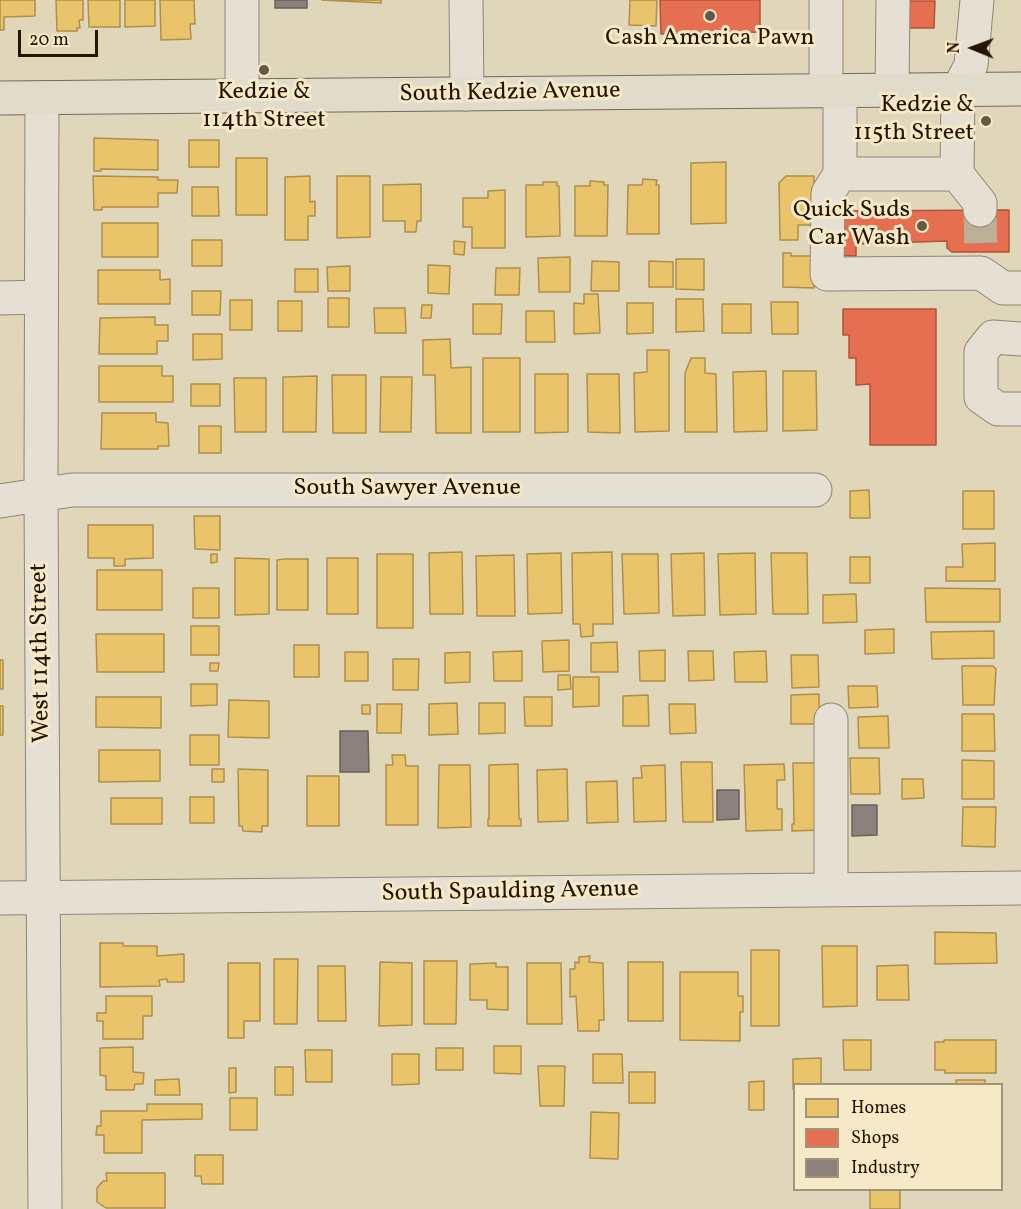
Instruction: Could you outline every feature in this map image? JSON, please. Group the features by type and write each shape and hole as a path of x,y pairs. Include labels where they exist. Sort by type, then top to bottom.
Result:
{"main road":[{"name":"South Kedzie Avenue","path":"0,98 1021,89"}],"street":[{"path":"242,0 242,96"},
{"path":"466,0 466,94"},
{"path":"826,0 840,174 828,193 827,274 981,262 1003,288 1021,288"},
{"path":"892,90 893,0"},
{"path":"977,0 971,65 958,90 957,174 980,207"},
{"name":"West 114th Street","path":"42,98 40,495 45,897 45,1209"},
{"path":"840,174 957,174"},
{"path":"0,298 41,297"},
{"path":"1021,339 993,337 981,352 981,397 998,409 1021,409"},
{"name":"South Sawyer Avenue","path":"0,501 72,490 815,490"},
{"path":"831,720 831,890"},
{"name":"South Spaulding Avenue","path":"0,898 1021,888"}],"building: Homes":[{"path":"0,0 35,0 35,16 4,17 4,30 0,30"},
{"path":"56,0 83,0 83,20 79,20 80,28 77,28 77,31 57,31"},
{"path":"88,0 120,0 120,27 89,27"},
{"path":"125,0 155,0 155,26 125,27"},
{"path":"160,0 194,0 195,24 190,24 191,39 161,40"},
{"path":"322,0 381,0 381,3"},
{"path":"630,0 657,0 656,26 629,25"},
{"path":"94,138 158,140 158,170 101,169 101,171 94,171"},
{"path":"189,140 219,140 219,167 189,167"},
{"path":"236,158 267,158 267,215 236,215"},
{"path":"726,162 726,223 691,224 691,163"},
{"path":"93,176 158,177 158,180 178,180 177,193 158,193 158,207 102,207 102,210 94,210"},
{"path":"310,176 310,202 315,201 315,216 308,216 308,240 285,240 285,177"},
{"path":"337,176 370,176 370,237 337,238"},
{"path":"786,176 814,176 814,225 798,225 798,240 780,240 779,183"},
{"path":"643,179 657,180 656,185 659,185 659,234 627,234 628,185 642,185"},
{"path":"590,181 604,182 604,185 608,185 607,236 575,236 575,186 590,186"},
{"path":"543,182 557,182 559,186 560,236 526,237 526,185 543,185"},
{"path":"421,184 421,221 417,221 416,232 405,232 405,221 383,221 383,185"},
{"path":"192,187 218,187 219,216 192,216"},
{"path":"505,190 505,248 472,248 472,227 463,227 463,198 488,198 488,191"},
{"path":"102,223 158,223 158,257 102,257"},
{"path":"192,240 222,240 222,266 192,266"},
{"path":"454,241 465,242 464,255 454,254"},
{"path":"783,253 791,253 791,256 814,256 814,288 783,287"},
{"path":"570,257 570,292 539,292 538,258"},
{"path":"676,259 704,259 704,290 676,289"},
{"path":"592,261 619,262 619,291 591,291"},
{"path":"649,261 673,262 673,287 649,287"},
{"path":"428,265 450,266 449,294 428,293"},
{"path":"350,266 350,291 328,291 327,267"},
{"path":"496,268 520,268 519,295 495,295"},
{"path":"295,269 318,269 318,292 295,292"},
{"path":"98,270 160,270 160,280 170,279 170,304 98,304"},
{"path":"192,291 221,291 220,315 192,315"},
{"path":"584,294 598,294 600,333 574,334 574,303 584,304"},
{"path":"328,298 349,298 349,327 328,327"},
{"path":"676,299 703,299 704,331 676,332"},
{"path":"230,300 252,300 252,330 230,330"},
{"path":"278,301 302,301 302,331 278,331"},
{"path":"771,302 798,302 798,334 772,334"},
{"path":"627,303 653,303 653,333 627,334"},
{"path":"473,304 502,304 501,334 473,334"},
{"path":"722,304 751,304 751,333 722,333"},
{"path":"422,305 432,305 431,318 421,318"},
{"path":"374,308 405,308 406,333 375,333"},
{"path":"526,311 554,311 555,342 526,342"},
{"path":"155,317 155,325 168,325 168,341 157,341 157,354 99,354 100,318"},
{"path":"193,334 222,334 222,359 193,360"},
{"path":"450,339 451,368 471,367 471,433 436,433 435,375 423,375 423,340"},
{"path":"647,350 669,350 669,431 635,432 634,373 647,372"},
{"path":"483,358 520,358 520,432 483,432"},
{"path":"691,358 705,358 705,373 716,374 717,432 685,432 685,373"},
{"path":"99,366 162,366 162,376 173,376 173,402 99,402"},
{"path":"766,371 767,431 734,432 733,372"},
{"path":"783,371 816,371 817,430 783,431"},
{"path":"535,374 568,374 568,432 535,433"},
{"path":"587,374 619,374 620,433 588,432"},
{"path":"332,375 366,375 366,433 333,433"},
{"path":"317,376 316,432 283,432 283,377"},
{"path":"381,377 412,377 411,432 380,432"},
{"path":"234,378 266,378 266,432 235,432"},
{"path":"191,384 220,384 220,406 191,406"},
{"path":"102,413 156,413 156,422 168,423 169,446 158,446 158,449 101,449"},
{"path":"199,426 221,426 221,453 199,453"},
{"path":"869,490 870,518 850,518 850,491"},
{"path":"963,491 994,491 994,529 963,529"},
{"path":"194,516 220,516 220,550 195,549"},
{"path":"88,525 153,525 153,558 125,559 125,566 114,566 114,558 88,558"},
{"path":"995,543 995,581 946,581 946,567 963,567 962,544"},
{"path":"462,552 463,614 430,614 429,553"},
{"path":"612,552 613,624 593,624 593,636 581,637 580,624 573,624 572,553"},
{"path":"561,553 562,613 528,614 527,554"},
{"path":"704,553 705,615 673,616 671,554"},
{"path":"755,553 756,614 720,615 718,554"},
{"path":"771,553 807,553 808,614 773,614"},
{"path":"211,554 217,554 217,562 211,563"},
{"path":"377,554 413,554 413,628 377,628"},
{"path":"622,554 658,554 659,613 624,614"},
{"path":"514,555 515,616 477,616 476,556"},
{"path":"850,557 870,557 870,583 850,583"},
{"path":"235,558 269,559 269,614 235,615"},
{"path":"327,558 358,558 358,614 327,614"},
{"path":"308,559 308,610 277,610 277,560"},
{"path":"97,570 162,570 162,610 97,610"},
{"path":"193,588 219,588 219,618 193,618"},
{"path":"925,588 1000,589 1000,622 926,622"},
{"path":"856,594 857,622 823,623 823,595"},
{"path":"191,626 219,626 219,655 191,655"},
{"path":"894,629 894,653 865,654 865,630"},
{"path":"994,631 994,658 932,659 931,632"},
{"path":"96,634 164,634 164,672 97,672"},
{"path":"569,640 569,671 543,672 542,641"},
{"path":"617,642 618,672 591,672 591,643"},
{"path":"294,645 319,645 319,677 294,677"},
{"path":"665,650 665,681 640,681 639,651"},
{"path":"522,651 522,681 494,681 493,652"},
{"path":"688,651 713,651 714,680 689,681"},
{"path":"766,651 767,682 735,682 734,652"},
{"path":"345,652 368,652 368,681 345,681"},
{"path":"470,652 470,682 445,683 445,653"},
{"path":"791,655 818,655 819,687 792,688"},
{"path":"393,659 419,659 418,690 393,690"},
{"path":"0,660 3,660 3,689 0,689"},
{"path":"210,663 219,663 218,671 210,671"},
{"path":"962,666 993,666 996,669 994,705 963,705"},
{"path":"558,675 570,675 571,689 558,690"},
{"path":"573,677 599,677 599,706 573,707"},
{"path":"191,684 217,684 217,705 191,706"},
{"path":"848,686 877,686 878,707 849,708"},
{"path":"819,694 819,724 791,724 791,695"},
{"path":"648,695 649,726 623,726 623,696"},
{"path":"96,697 161,697 161,728 96,727"},
{"path":"524,697 552,697 552,726 525,726"},
{"path":"229,700 269,701 269,738 228,737"},
{"path":"457,703 458,734 429,735 429,704"},
{"path":"479,703 505,703 505,733 479,734"},
{"path":"377,704 402,704 401,733 377,733"},
{"path":"669,704 695,704 696,733 670,734"},
{"path":"362,705 370,705 370,714 362,714"},
{"path":"0,706 3,706 3,735 0,735"},
{"path":"962,714 994,714 995,751 962,751"},
{"path":"888,716 889,748 859,748 858,717"},
{"path":"190,735 219,735 219,765 190,765"},
{"path":"99,750 160,750 160,781 99,782"},
{"path":"392,755 405,755 406,766 418,766 418,825 386,825 386,765 393,765"},
{"path":"850,758 879,758 880,794 851,794"},
{"path":"962,760 994,761 994,799 962,799"},
{"path":"681,762 712,762 713,822 683,822"},
{"path":"793,763 816,763 820,830 792,831 792,824 794,824"},
{"path":"518,764 521,826 488,826 489,765"},
{"path":"784,764 785,780 777,780 777,809 782,809 782,830 746,831 744,765"},
{"path":"439,765 470,765 471,827 438,828"},
{"path":"665,765 666,821 634,822 633,778 642,778 641,766"},
{"path":"212,769 224,769 224,782 212,782"},
{"path":"238,769 268,770 268,826 262,826 262,832 243,831 242,826 239,826"},
{"path":"567,769 568,821 538,822 537,770"},
{"path":"307,776 339,776 339,826 307,826"},
{"path":"902,779 923,779 924,798 902,799"},
{"path":"617,781 618,822 587,823 586,782"},
{"path":"190,797 214,797 214,823 190,823"},
{"path":"111,798 162,798 162,824 111,824"},
{"path":"963,807 996,807 995,847 962,846"},
{"path":"935,932 996,933 997,963 935,964"},
{"path":"100,943 157,946 157,956 184,954 184,982 167,982 167,979 159,980 160,986 100,987"},
{"path":"822,946 857,946 857,1006 823,1007"},
{"path":"751,950 779,950 779,1026 751,1026"},
{"path":"590,956 589,962 603,963 604,1020 599,1020 599,1031 578,1031 576,996 570,997 570,969 575,969 575,962 579,963 579,957"},
{"path":"274,959 298,959 297,1024 274,1024"},
{"path":"424,961 457,961 456,1024 424,1024"},
{"path":"380,962 412,963 412,1025 379,1026"},
{"path":"628,962 663,962 663,1021 628,1021"},
{"path":"228,963 260,963 260,1021 244,1021 244,1038 228,1038"},
{"path":"496,963 496,967 508,967 508,1010 487,1009 487,1000 470,1000 470,964"},
{"path":"527,963 561,963 562,1024 527,1024"},
{"path":"908,965 909,1000 877,1000 877,966"},
{"path":"318,966 345,966 346,1021 318,1021"},
{"path":"680,972 738,972 738,996 743,996 743,1012 740,1012 740,1041 680,1040"},
{"path":"106,996 152,996 152,1016 143,1016 143,1039 103,1039 103,1021 97,1021 97,1013 106,1013"},
{"path":"843,1040 871,1040 871,1070 844,1070"},
{"path":"944,1040 996,1040 996,1073 945,1073 945,1070 935,1070 935,1042 944,1042"},
{"path":"494,1046 521,1046 521,1074 494,1073"},
{"path":"133,1047 133,1072 144,1073 143,1084 135,1084 134,1090 106,1090 106,1076 100,1075 100,1048"},
{"path":"436,1048 463,1048 463,1070 436,1070"},
{"path":"305,1050 332,1050 332,1082 306,1082"},
{"path":"392,1054 419,1054 419,1084 392,1085"},
{"path":"593,1054 622,1054 623,1083 593,1083"},
{"path":"821,1058 821,1083 793,1083 793,1059"},
{"path":"538,1066 565,1066 564,1106 540,1106"},
{"path":"275,1067 293,1067 293,1095 275,1095"},
{"path":"229,1068 236,1068 236,1092 229,1093"},
{"path":"629,1072 655,1072 655,1103 629,1103"},
{"path":"179,1079 180,1095 155,1095 155,1080"},
{"path":"956,1080 985,1080 985,1083 956,1083"},
{"path":"764,1081 764,1110 749,1110 749,1082"},
{"path":"230,1098 257,1098 257,1130 230,1130"},
{"path":"147,1104 202,1104 202,1119 142,1120 142,1153 104,1153 104,1135 96,1135 97,1126 101,1126 101,1111 147,1111"},
{"path":"591,1112 619,1113 618,1159 590,1158"},
{"path":"195,1155 223,1155 223,1184 202,1184 201,1176 195,1176"},
{"path":"106,1173 165,1173 165,1208 106,1208 97,1202 97,1188 103,1181 107,1181"},
{"path":"870,1191 900,1191 900,1209 870,1209"}],"building: Shops":[{"name":"Cash America Pawn","path":"660,0 760,0 760,32 661,34"},
{"path":"907,1 935,1 934,28 907,28"},
{"name":"Quick Suds Car Wash","path":"1009,210 1009,252 952,252 947,248 947,241 856,244 856,256 834,255 835,211"},
{"path":"843,309 936,309 936,445 870,445 870,384 856,385 856,358 849,358 849,335 843,335"}],"building: Industry":[{"path":"275,0 307,0 307,8 275,8"},
{"path":"340,731 368,731 369,772 340,772"},
{"path":"717,790 739,790 739,819 717,820"},
{"path":"852,805 877,805 877,835 852,836"}],"tunnel":[{"path":"980,210 981,252"}],"place":[{"name":"Cash America Pawn","path":"710,16"},
{"name":"Kedzie & 114th Street","path":"264,70"},
{"name":"Kedzie & 115th Street","path":"986,121"},
{"name":"Quick Suds Car Wash","path":"922,226"}]}
